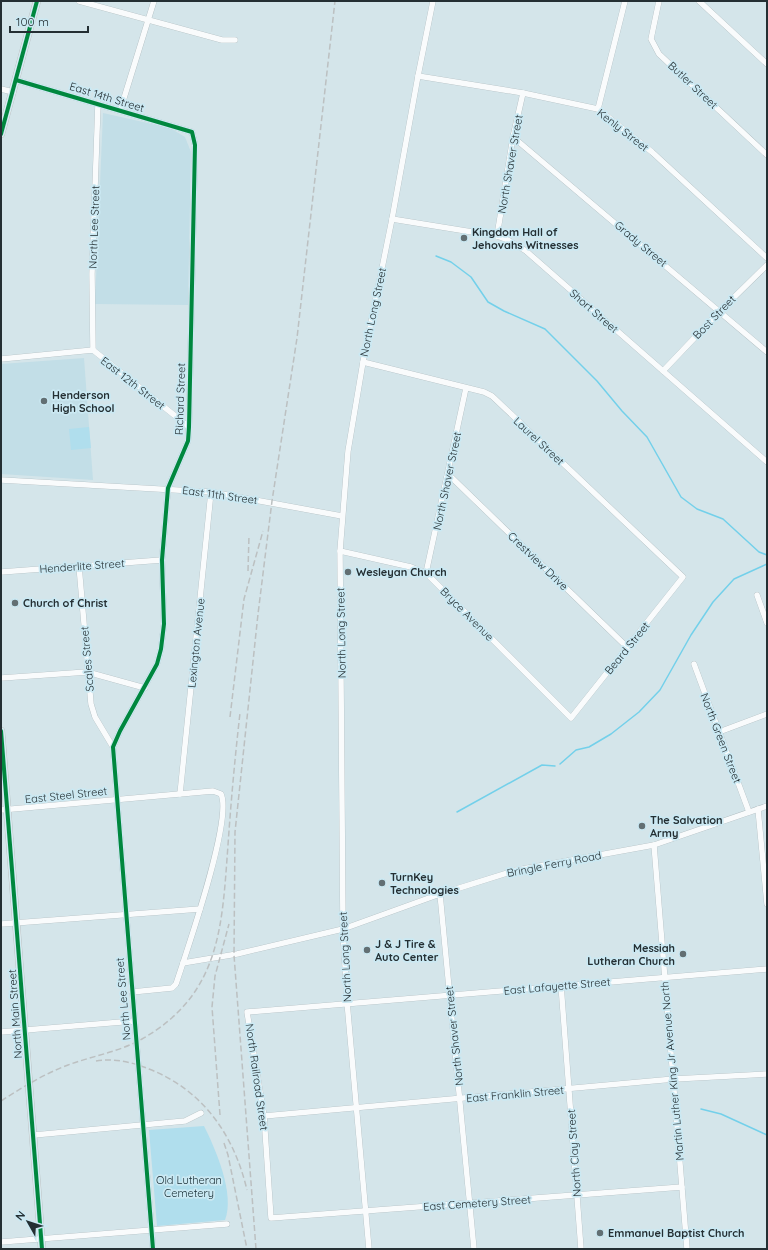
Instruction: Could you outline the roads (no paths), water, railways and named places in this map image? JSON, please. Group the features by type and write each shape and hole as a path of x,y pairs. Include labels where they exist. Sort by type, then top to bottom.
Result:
{"main road":[{"path":"1,134 37,1"},
{"name":"North Main Street","path":"1,731 4,810 17,922 28,1088 34,1135 42,1249"}],"street":[{"path":"80,1 222,40 235,40"},
{"path":"120,111 154,1"},
{"name":"North Long Street","path":"368,1249 366,1211 347,1002 343,929 340,551 348,451 363,362 392,219 433,1"},
{"name":"Butler Street","path":"659,1 651,39 660,54 767,155"},
{"path":"699,1 767,64"},
{"path":"598,109 625,3"},
{"name":"Kenly Street","path":"418,76 524,93 598,109 652,152 767,258"},
{"name":"East 14th Street","path":"16,80 192,132"},
{"path":"1,89 13,92"},
{"name":"North Shaver Street","path":"497,236 513,137 524,93"},
{"name":"North Lee Street","path":"93,350 92,274 98,103"},
{"name":"Richard Street","path":"113,747 120,731 157,664 164,634 162,560 168,488 188,441 189,427 195,145 192,132"},
{"name":"Grady Street","path":"513,137 767,352"},
{"name":"Short Street","path":"392,219 497,236 508,240 526,251 767,462"},
{"name":"Bost Street","path":"663,371 720,311 767,265"},
{"name":"East 12th Street","path":"1,359 93,350 189,427"},
{"name":"Laurel Street","path":"363,362 484,392 492,396 683,577"},
{"name":"North Shaver Street","path":"426,573 449,475 466,388"},
{"name":"Crestview Drive","path":"449,475 628,648"},
{"name":"East 11th Street","path":"1,480 168,488 211,492 342,516"},
{"name":"Lexington Avenue","path":"180,794 211,492"},
{"name":"Bryce Avenue","path":"340,551 412,568 426,573 571,718"},
{"name":"Henderlite Street","path":"1,572 162,560"},
{"name":"Scales Street","path":"78,566 91,704 95,717 113,747"},
{"name":"Beard Street","path":"571,718 683,577"},
{"path":"757,595 767,623"},
{"name":"North Green Street","path":"694,664 749,812"},
{"path":"1,678 87,672 145,688"},
{"path":"719,732 767,714"},
{"name":"North Lee Street","path":"113,747 125,915 153,1249"},
{"name":"East Steel Street","path":"4,810 117,798 213,791 221,794 221,827 216,853 200,909"},
{"name":"Bringle Ferry Road","path":"183,964 221,958 343,929 440,894 517,870 654,845 767,806"},
{"path":"758,809 766,875 767,904"},
{"name":"Martin Luther King Jr Avenue North","path":"654,845 687,1249"},
{"name":"North Shaver Street","path":"440,894 461,1098 474,1249"},
{"path":"1,924 200,909 176,984 172,988 132,992"},
{"name":"East Lafayette Street","path":"347,1002 767,969"},
{"name":"North Clay Street","path":"561,985 581,1249"},
{"name":"North Railroad Street","path":"272,1218 264,1116 247,1012 347,1002"},
{"path":"1,1032 134,1021"},
{"name":"East Franklin Street","path":"264,1116 674,1079 767,1074"},
{"path":"34,1135 185,1121 201,1113"},
{"name":"East Cemetery Street","path":"272,1218 682,1187"},
{"path":"1,1242 227,1224"}],"waterway":[{"path":"436,256 451,262 471,277 488,302 504,311 545,329 597,381 622,411 647,437 681,497 697,509 723,519 759,552 767,555"},
{"path":"560,764 576,750 589,747 611,734 639,712 660,690 691,635 713,602 734,579 767,564"},
{"path":"457,812 542,765 555,766"},
{"path":"701,1109 721,1114 767,1135"}],"railway":[{"path":"256,1249 234,955 235,832 258,614 272,501 297,338 335,1"},
{"path":"230,717 244,599 263,531"},
{"path":"248,571 249,535"},
{"path":"1,1101 50,1072 105,1054 142,1039 168,1021 188,1001 202,979 212,956 219,930 223,903 240,713"},
{"path":"220,1115 212,1007 215,976 229,924"},
{"path":"96,1061 116,1060 136,1064 168,1078 185,1089 200,1102 225,1133 234,1151 247,1190"},
{"path":"224,1143 228,1155 247,1249"}],"place":[{"name":"Kingdom Hall of Jehovahs Witnesses","path":"464,238"},
{"name":"Henderson High School","path":"44,401"},
{"name":"Wesleyan Church","path":"348,572"},
{"name":"Church of Christ","path":"15,603"},
{"name":"The Salvation Army","path":"642,826"},
{"name":"TurnKey Technologies","path":"382,883"},
{"name":"J & J Tire & Auto Center","path":"367,950"},
{"name":"Messiah Lutheran Church","path":"683,954"},
{"name":"Emmanuel Baptist Church","path":"600,1233"}],"park label":[{"name":"Old Lutheran Cemetery","path":"189,1186"}]}
